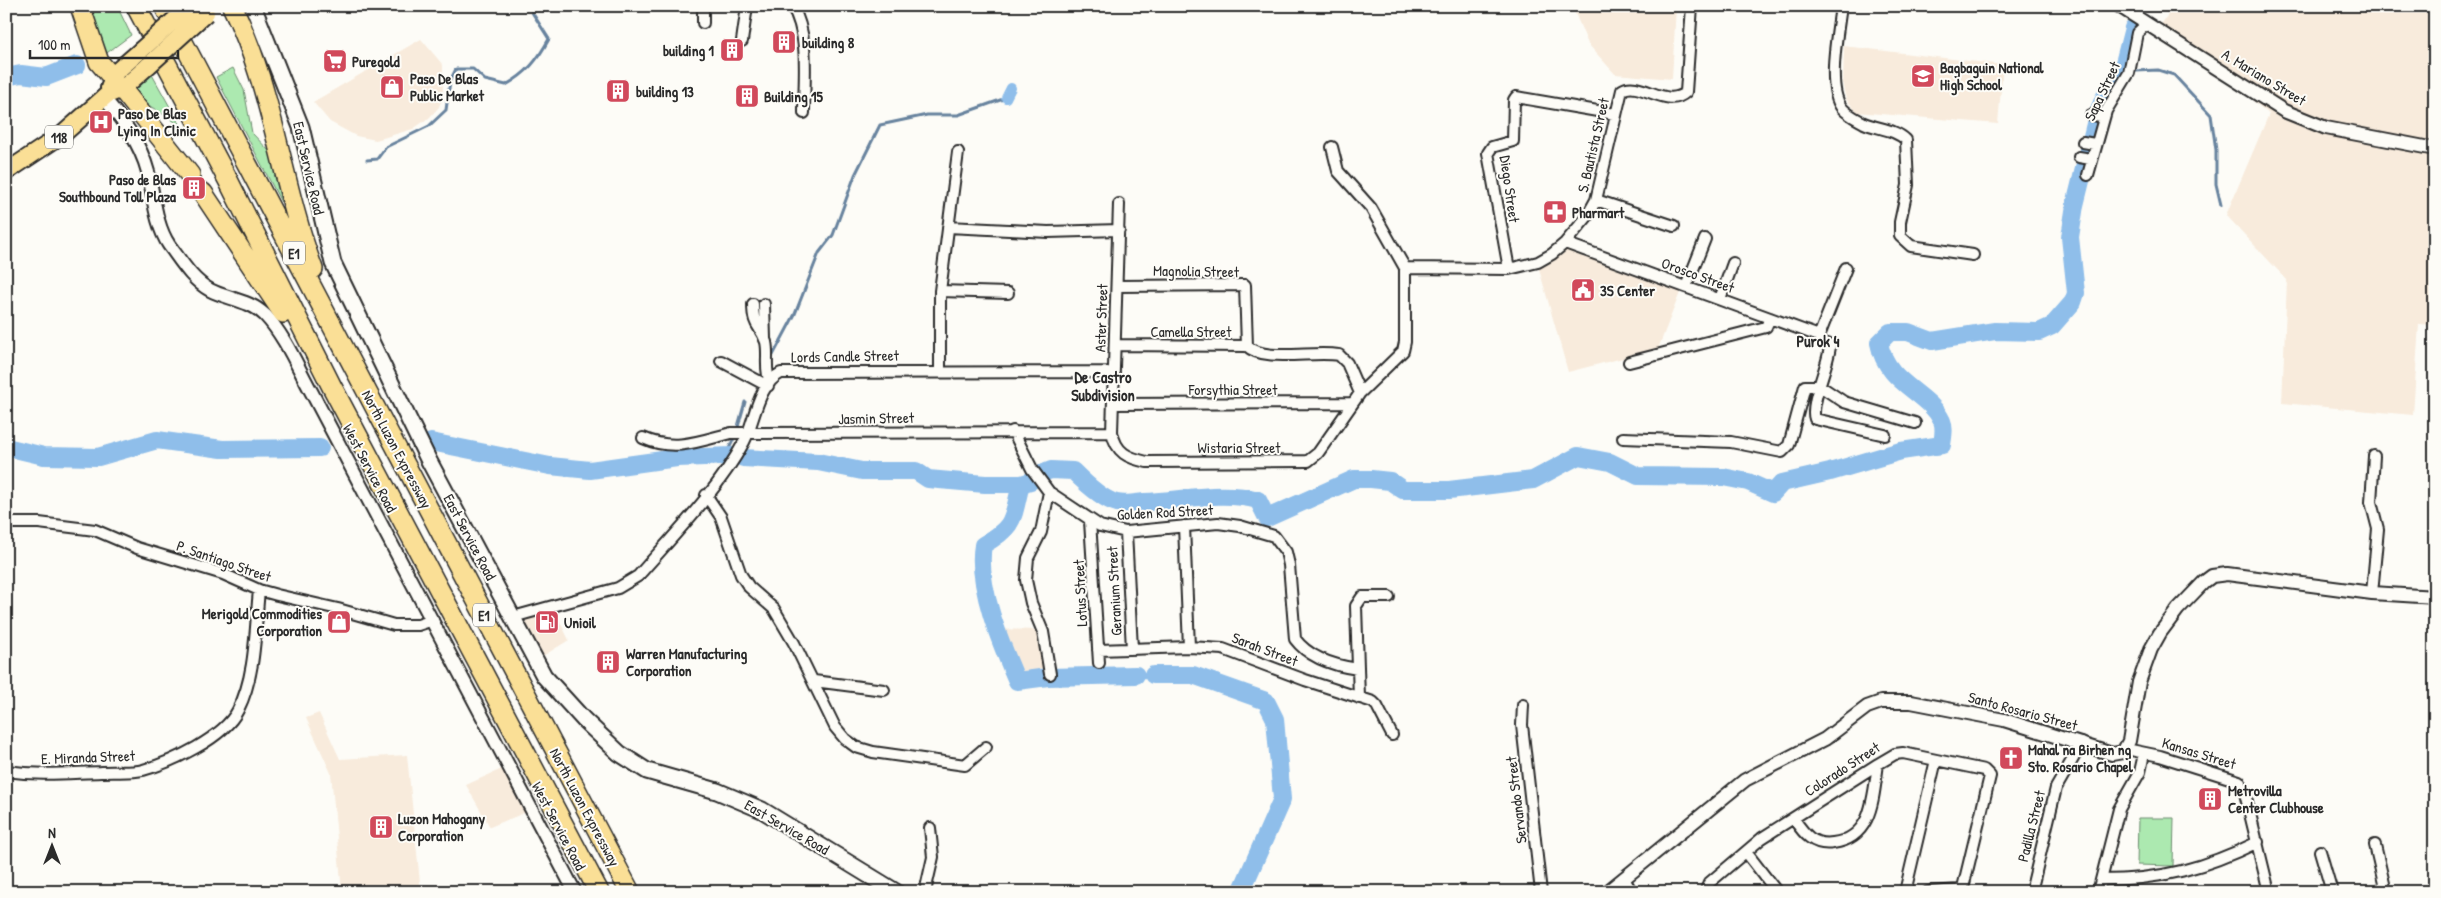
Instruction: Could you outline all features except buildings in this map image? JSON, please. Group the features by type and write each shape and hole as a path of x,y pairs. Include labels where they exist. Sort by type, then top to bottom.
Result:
{"highway":[{"path":"80,6 99,62 111,90 190,175"},
{"name":"North Luzon Expressway","path":"136,6 228,180 331,385 599,892"},
{"name":"North Luzon Expressway","path":"164,6 630,892"},
{"path":"232,6 255,62 301,235 338,338"},
{"path":"203,193 331,385"}],"main road":[{"name":"118","path":"111,90 140,51 190,6"},
{"name":"East Service Road","path":"253,6 301,127 333,263 428,459 544,676 584,720 619,752 646,771 717,791 762,810 896,892"},
{"name":"118","path":"6,172 63,134 111,90 149,65 210,10"}],"street":[{"path":"703,6 703,23"},
{"path":"742,40 746,6"},
{"path":"792,6 799,17 802,36 804,113"},
{"name":"S. Bautista Street","path":"1405,268 1509,269 1538,262 1565,243 1586,218 1596,200 1615,114 1620,96 1626,88 1671,98 1680,97 1686,92 1692,6"},
{"path":"1841,6 1834,78 1841,107 1848,114 1867,124 1900,134 1906,140 1908,185 1900,222 1900,236 1911,246 1973,255"},
{"name":"A. Mariano Street","path":"2119,6 2271,103 2304,120 2345,132 2435,149"},
{"name":"Sapa Street","path":"2088,175 2085,158 2099,116 2129,73 2137,33 2142,21"},
{"name":"West Service Road","path":"111,90 143,156 159,224 167,242 196,280 210,290 252,306 264,314 277,331 312,393 575,892"},
{"name":"Diego Street","path":"1509,269 1488,153 1492,147 1513,141 1514,100 1516,97 1615,114"},
{"path":"1332,147 1338,171 1371,208 1405,268 1405,342 1403,351 1352,403"},
{"path":"940,371 940,291 958,152"},
{"path":"1596,200 1674,226"},
{"name":"Aster Street","path":"1112,432 1120,204"},
{"path":"948,227 1048,232 1119,230"},
{"path":"1686,286 1704,239"},
{"name":"Orosco Street","path":"1565,243 1819,336"},
{"path":"1720,299 1733,263"},
{"path":"1846,268 1819,336 1822,342 1830,345 1814,413 1815,420 1885,436"},
{"name":"Magnolia Street","path":"1117,286 1245,285 1247,346"},
{"path":"940,291 1008,293"},
{"path":"753,304 754,322 765,340"},
{"path":"512,616 624,586 638,576 732,464 769,384 764,304"},
{"path":"1629,362 1766,327 1770,318"},
{"name":"Camella Street","path":"1115,345 1247,346 1252,351 1267,354 1339,355 1347,362 1360,393"},
{"path":"721,361 769,384"},
{"name":"Lords Candle Street","path":"769,384 777,375 787,372 1114,372"},
{"path":"1623,438 1731,442 1782,452 1788,445 1805,386 1820,386 1844,402 1915,423"},
{"name":"Forsythia Street","path":"1113,404 1352,403"},
{"name":"Wistaria Street","path":"1112,432 1114,442 1125,455 1147,462 1308,461 1318,453 1352,403"},
{"name":"Golden Rod Street","path":"1013,431 1032,469 1049,492 1100,526 1126,532 1218,523 1240,526 1274,536 1286,552 1289,565 1295,639 1306,649 1327,661 1358,668"},
{"name":"Jasmin Street","path":"643,438 659,445 675,445 730,433 1112,432"},
{"path":"2372,593 2378,529 2371,502 2374,456"},
{"path":"1049,492 1041,532 1028,558 1026,580 1031,603 1043,632 1050,674"},
{"path":"706,496 721,517 740,575 749,587 774,609 814,681 835,727 845,739 856,747 873,752 965,765 986,748"},
{"name":"Lotus Street","path":"1090,521 1099,663"},
{"name":"P. Santiago Street","path":"6,523 39,523 95,530 137,548 223,574 259,590 394,625 418,624 432,620"},
{"path":"1184,526 1188,646"},
{"name":"Geranium Street","path":"1126,532 1132,649"},
{"path":"2126,749 2139,682 2151,649 2178,609 2212,576 2227,574 2372,593 2435,596"},
{"name":"E. Miranda Street","path":"6,770 45,776 142,770 168,761 207,741 228,725 238,710 251,669 259,590"},
{"path":"1359,698 1356,606 1362,597 1389,597"},
{"name":"Sarah Street","path":"1098,650 1188,646 1224,649 1377,706 1392,735"},
{"path":"814,681 884,690"},
{"name":"Santo Rosario Street","path":"1616,887 1745,780 1825,739 1867,707 1881,702 1904,701 1956,710 2030,727 2112,754 2119,754 2126,749"},
{"name":"Servando Street","path":"1523,705 1522,725 1541,892"},
{"name":"Padilla Street","path":"2031,892 2056,788 2082,743"},
{"name":"Kansas Street","path":"2126,749 2160,756 2239,781 2244,789 2269,892"},
{"name":"Colorado Street","path":"1705,890 1708,883 1762,838 1878,764 1895,754 1903,753 1984,770 1990,776 1962,891"},
{"path":"2098,892 2119,809 2140,772 2144,754"},
{"path":"1905,892 1936,760"},
{"path":"1794,819 1803,833 1815,842 1842,842 1854,837 1863,827 1869,812 1878,764"},
{"path":"925,892 933,857 930,828"},
{"path":"2101,880 2151,877 2186,871 2224,859 2258,842"},
{"path":"2375,845 2386,892"},
{"path":"2320,851 2332,892"},
{"path":"1746,852 1777,892"},
{"path":"1616,887 1632,892"},
{"path":"1928,892 1962,891"}],"shaded area":[{"path":"1572,6 1676,6 1672,79 1615,74 1588,44"},
{"path":"2174,6 2435,6 2435,325 2419,324 2413,415 2282,403 2287,280 2226,215 2269,114 2207,63 2158,29"},
{"name":"Paso De Blas Public Market","path":"421,39 443,65 443,95 439,107 429,118 413,129 376,140 356,136 330,122 313,102"},
{"name":"Bagbaguin National High School","path":"1844,46 2003,65 1998,124 1857,112 1846,99 1843,87"},
{"path":"1564,248 1681,290 1658,349 1568,372 1539,269"},
{"path":"554,610 569,640 538,659 520,620"},
{"path":"998,629 1038,630 1047,674 1019,679"},
{"name":"Luzon Mahogany Corporation","path":"319,713 340,759 407,755 421,892 342,892 331,773 306,718"},
{"path":"504,768 529,811 490,827 466,785"}],"green space":[{"path":"87,6 117,6 131,35 100,58"},
{"path":"233,68 244,90 252,133 272,154 281,202 216,77"},
{"path":"150,71 180,125 150,106 131,89"},
{"path":"2138,818 2174,818 2173,866 2137,865"}],"waterway":[{"path":"367,160 377,159 386,147 429,126 446,110 450,81 456,69 473,69 485,80 506,85 526,71 536,60 549,39 528,6"},
{"path":"2139,16 2146,6"},
{"path":"2122,71 2133,28"},
{"path":"6,77 21,74 46,77 77,65"},
{"path":"1041,474 1051,470 1073,471 1100,494 1120,504 1216,496 1244,497 1258,500 1267,518 1354,479 1390,481 1403,490 1449,490 1533,480 1578,456 1610,462 1638,476 1723,477 1748,482 1773,493 1782,483 1830,472 1901,451 1942,445 1943,424 1936,411 1890,369 1883,357 1879,343 1890,332 1908,332 1932,341 1995,331 2039,332 2052,326 2073,302 2076,293 2070,237 2075,205 2098,112 2104,98 2122,71 2127,70"},
{"path":"2136,71 2158,70 2174,75 2211,115 2216,150 2216,184 2221,205"},
{"path":"1006,98 1011,88"},
{"path":"771,359 795,314 819,253 833,235 855,175 880,125 927,115 958,115 1006,98"},
{"path":"737,430 745,402"},
{"path":"726,455 735,436"},
{"path":"6,447 44,456 98,457 157,440 222,449 320,448"},
{"path":"431,442 550,466 590,470 677,458 732,456"},
{"path":"743,458 818,462 862,471 916,471 928,479 985,484 1021,484 1031,481"},
{"path":"1021,484 1011,520 1002,532 983,545 982,561 986,596 991,614 1017,681 1048,677 1136,675"},
{"path":"1153,675 1193,675 1266,701 1275,719 1282,799 1241,892"}],"place":[{"name":"building 8","path":"784,42"},
{"name":"building 1","path":"732,50"},
{"name":"Puregold","path":"335,61"},
{"name":"Bagbaguin National High School","path":"1923,76"},
{"name":"Paso De Blas Public Market","path":"392,87"},
{"name":"building 13","path":"618,91"},
{"name":"Building 15","path":"747,96"},
{"name":"Paso De Blas Lying In Clinic","path":"101,122"},
{"name":"Paso de Blas Southbound Toll Plaza","path":"194,188"},
{"name":"Pharmart","path":"1555,212"},
{"name":"3S Center","path":"1583,290"},
{"name":"Merigold Commodities Corporation","path":"339,622"},
{"name":"Unioil","path":"547,622"},
{"name":"Warren Manufacturing Corporation","path":"608,662"},
{"name":"Mahal na Birhen ng Sto. Rosario Chapel","path":"2011,758"},
{"name":"Metrovilla Center Clubhouse","path":"2210,799"},
{"name":"Luzon Mahogany Corporation","path":"381,827"}],"district":[{"name":"Purok 4","path":"1818,341"},
{"name":"De Castro Subdivision","path":"1103,386"}]}
